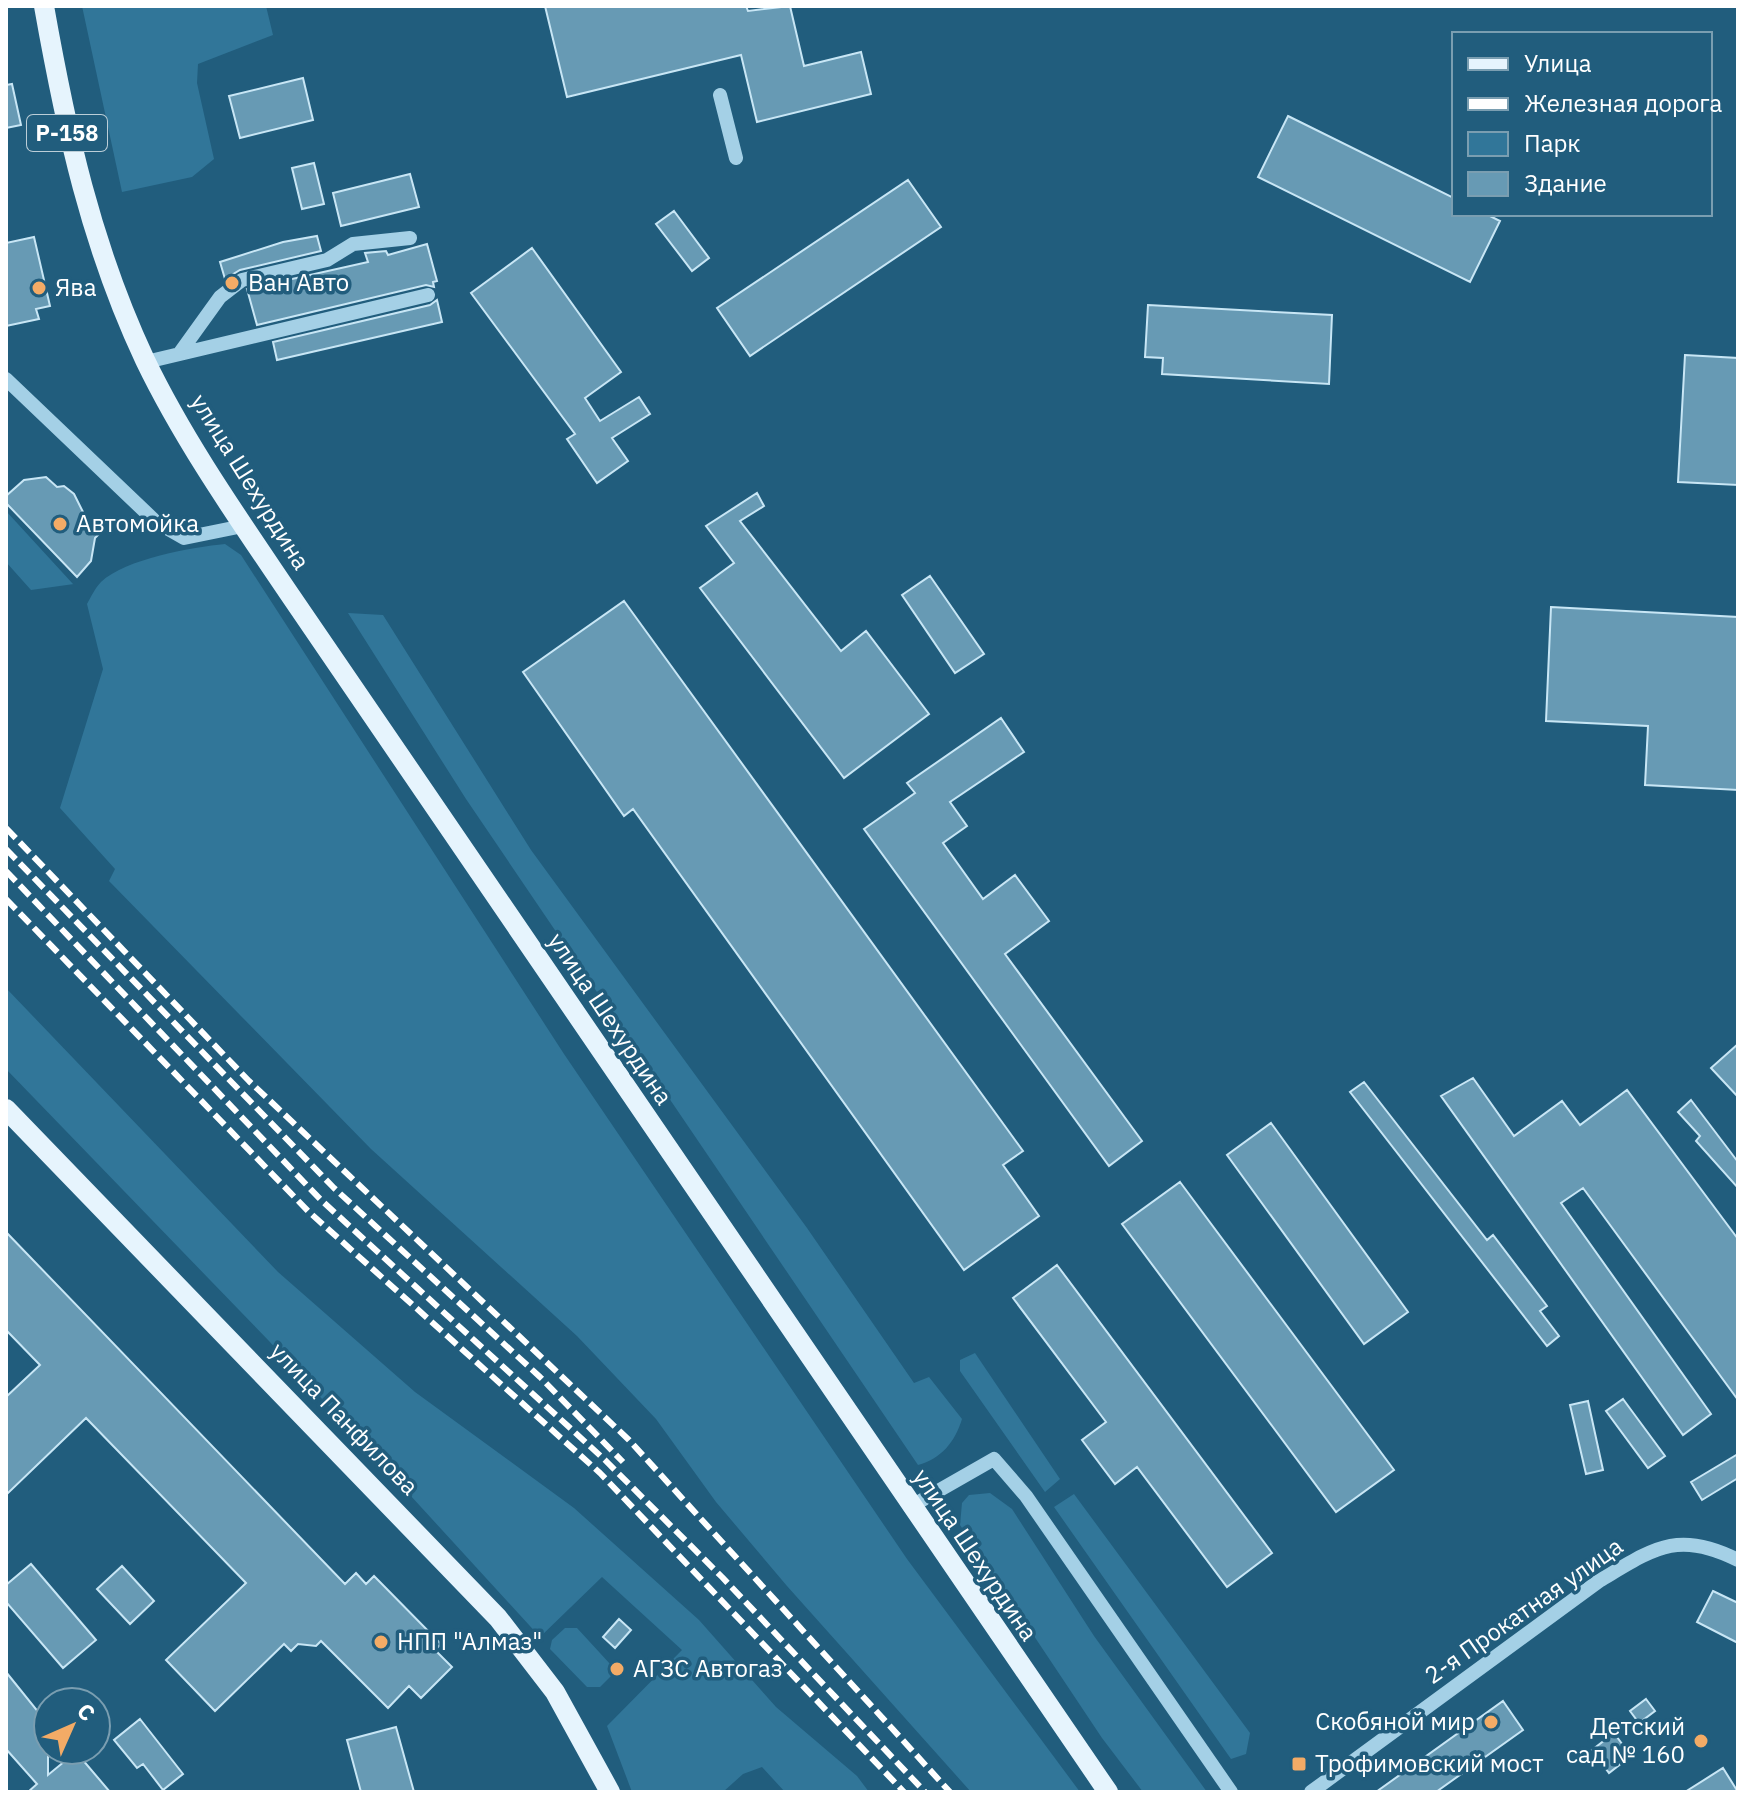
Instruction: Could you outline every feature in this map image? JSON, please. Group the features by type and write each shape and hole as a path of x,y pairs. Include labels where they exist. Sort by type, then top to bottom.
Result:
{"main road":[{"name":"улица Шехурдина","path":"44,6 68,139 104,255 146,362 243,526 910,1507 1108,1792"},
{"name":"улица Панфилова","path":"6,1109 498,1618 555,1692 610,1792"}],"street":[{"path":"720,95 736,158"},
{"path":"179,354 220,297 242,280 327,260 353,244 410,238"},
{"path":"146,362 428,295"},
{"path":"6,379 156,522 184,538 243,526"},
{"path":"910,1507 994,1459 1026,1496 1231,1792"},
{"name":"2-я Прокатная улица","path":"1311,1792 1599,1581 1649,1551 1685,1542 1719,1550 1738,1560"}],"green space":[{"path":"82,6 266,6 273,35 198,64 197,83 214,159 192,177 122,192"},
{"path":"6,511 74,584 31,590 6,562"},
{"path":"225,544 241,555 564,1054 907,1559 1080,1792 971,1792 716,1502 656,1419 577,1336 371,1149 109,881 115,869 60,808 103,669 87,604 101,582 126,567 178,551"},
{"path":"348,613 383,615 531,850 807,1228 914,1383 929,1377 962,1419 951,1442 934,1459 918,1465 466,799"},
{"path":"6,988 278,1272 415,1392 574,1508 699,1620 776,1707 857,1776 869,1792 785,1792 762,1767 743,1774 723,1792 632,1792 607,1726 682,1650 602,1577 540,1637 269,1341 6,1069"},
{"path":"975,1353 1060,1479 1045,1492 960,1371 960,1360"},
{"path":"990,1493 1012,1509 1094,1636 1207,1792 1143,1792 1102,1738 960,1525 962,1503 969,1495"},
{"path":"1074,1494 1250,1733 1246,1754 1231,1759 1054,1507"},
{"path":"565,1628 577,1628 611,1665 611,1676 600,1687 587,1687 550,1649 552,1640"}],"building":[{"path":"545,6 746,6 748,11 790,6 804,66 861,52 871,94 757,122 741,55 567,97"},
{"path":"303,78 313,120 240,138 229,96"},
{"path":"12,84 21,125 6,128 6,85"},
{"path":"1288,116 1452,197 1452,216 1490,216 1500,221 1470,282 1258,177"},
{"path":"314,163 324,204 302,209 292,168"},
{"path":"410,174 419,207 341,226 333,193"},
{"path":"908,180 941,227 750,356 717,308"},
{"path":"674,211 709,258 692,271 656,224"},
{"path":"317,236 321,251 240,270 225,279 220,262 283,242"},
{"path":"34,237 50,306 36,309 39,319 6,326 6,243"},
{"path":"427,244 437,281 433,282 434,287 426,285 257,325 247,289 368,262 365,253 386,251 388,255"},
{"path":"532,248 621,372 585,398 600,421 639,397 650,414 612,438 628,461 597,483 567,439 575,434 471,293"},
{"path":"437,300 442,322 277,360 273,342 430,305"},
{"path":"1148,305 1332,315 1329,384 1162,374 1163,358 1145,357"},
{"path":"1685,355 1738,358 1738,485 1678,482"},
{"name":"Автомойка","path":"46,477 57,487 64,486 74,494 85,516 101,532 95,538 91,561 77,577 6,503 6,496 24,480"},
{"path":"757,493 764,506 740,521 841,651 866,631 929,714 844,778 700,588 734,563 706,526"},
{"path":"930,576 984,654 955,673 902,595"},
{"path":"624,601 1023,1151 1003,1165 1039,1216 964,1270 633,809 624,816 523,672"},
{"path":"1551,607 1738,617 1738,790 1645,785 1648,726 1546,721"},
{"path":"1001,718 1024,752 950,802 967,826 943,843 983,899 1015,875 1049,921 1005,954 1142,1141 1109,1166 864,829 915,793 907,783"},
{"path":"1738,1044 1738,1097 1711,1068"},
{"path":"1473,1078 1514,1136 1562,1101 1580,1125 1627,1090 1738,1239 1738,1400 1583,1188 1561,1203 1711,1414 1683,1435 1441,1096"},
{"path":"1364,1082 1487,1240 1493,1235 1547,1306 1540,1311 1559,1336 1547,1346 1350,1092"},
{"path":"1691,1100 1738,1162 1738,1188 1696,1141 1700,1136 1678,1112"},
{"path":"1271,1123 1408,1312 1364,1344 1227,1155"},
{"path":"1180,1182 1394,1470 1336,1512 1122,1224"},
{"path":"6,1232 345,1584 356,1573 366,1584 374,1576 441,1644 435,1650 452,1667 421,1698 409,1686 388,1708 321,1641 316,1646 298,1644 291,1651 284,1644 215,1711 166,1660 246,1583 86,1418 6,1495 6,1397 40,1365 6,1330"},
{"path":"1057,1265 1272,1553 1227,1587 1137,1467 1115,1484 1082,1440 1106,1422 1013,1298"},
{"path":"1623,1399 1665,1456 1648,1468 1606,1411"},
{"path":"1588,1401 1603,1470 1586,1474 1570,1405"},
{"path":"1738,1454 1738,1478 1702,1500 1691,1482"},
{"path":"31,1564 96,1640 63,1668 6,1602 6,1585"},
{"path":"122,1566 154,1601 130,1624 97,1589"},
{"path":"1713,1591 1738,1603 1738,1643 1697,1622"},
{"path":"619,1619 631,1630 615,1648 603,1637"},
{"path":"6,1672 32,1704 32,1766 48,1766 48,1775 59,1766 88,1766 110,1792 28,1792 37,1784 6,1749"},
{"path":"1646,1699 1655,1711 1639,1723 1630,1711"},
{"path":"1503,1701 1523,1730 1436,1792 1376,1792"},
{"path":"140,1719 183,1774 163,1790 143,1764 137,1768 114,1740"},
{"path":"396,1727 414,1792 361,1792 347,1740"},
{"path":"1614,1733 1631,1756 1609,1773 1592,1750"},
{"path":"1723,1768 1738,1792 1685,1792"}],"railway":[{"path":"6,828 249,1081 629,1440 950,1792"},
{"path":"6,849 334,1188 540,1377 623,1462"},
{"path":"6,871 321,1200 605,1460 722,1577 925,1792"},
{"path":"6,899 308,1211 600,1473 904,1792"}],"place":[{"name":"Ван Авто","path":"232,283"},
{"name":"Ява","path":"39,288"},
{"name":"Автомойка","path":"60,524"},
{"name":"НПП \"Алмаз\"","path":"381,1642"},
{"name":"АГЗС Автогаз","path":"617,1669"},
{"name":"Скобяной мир","path":"1491,1722"},
{"name":"Детский сад № 160","path":"1701,1741"},
{"name":"Трофимовский мост","path":"1299,1764"}]}
